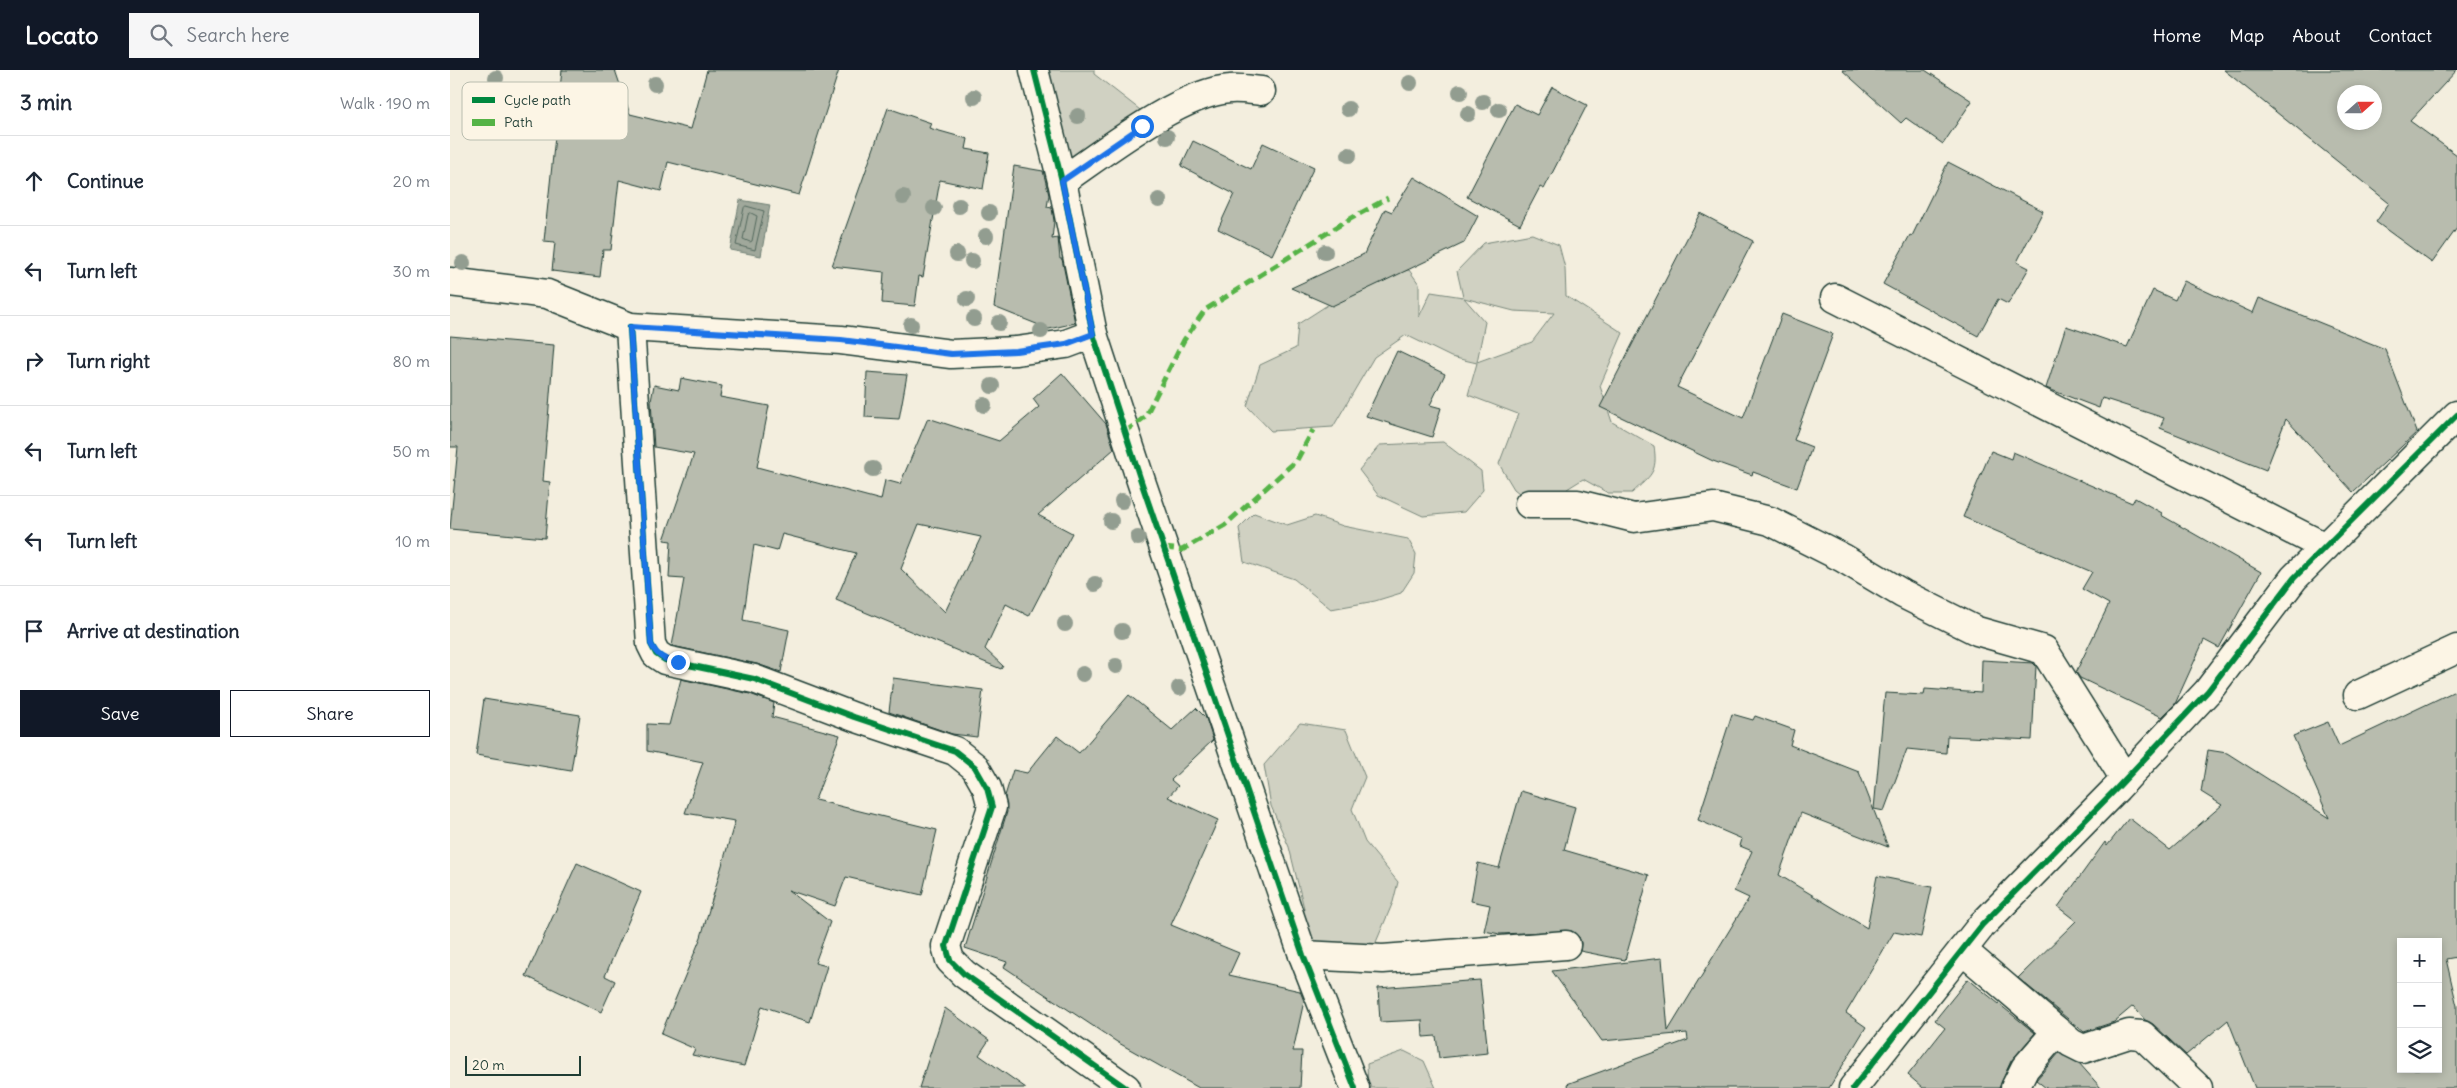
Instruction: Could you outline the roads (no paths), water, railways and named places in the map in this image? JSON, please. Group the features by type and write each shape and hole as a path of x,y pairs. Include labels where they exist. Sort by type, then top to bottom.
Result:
{"street":[{"path":"1034,70 1062,181 1093,334 1142,484 1303,955 1355,1088"},
{"path":"1062,181 1142,126 1198,96 1229,89 1261,90"},
{"path":"450,282 547,294 630,327 841,340 951,354 1016,351 1066,344 1093,334"},
{"path":"1835,298 2325,547"},
{"path":"630,327 651,644 656,654 665,660 754,679 854,717 955,751 975,767 987,788 992,807 946,946 950,960 964,974 1126,1088"},
{"path":"1853,1088 1982,926 2125,780 2208,691 2294,578 2457,415"},
{"path":"1529,504 1578,504 1634,518 1713,507 1770,521 1843,558 1903,594 1977,631 2044,650 2125,780"},
{"path":"2358,695 2457,649"},
{"path":"1303,955 1384,959 1566,945"},
{"path":"1962,950 2072,1043 2083,1049 2129,1034 2142,1034 2198,1088"},
{"path":"2015,1088 2025,1068 2057,1031"}],"water":[{"path":"740,200 770,205 761,256 730,250"}]}
